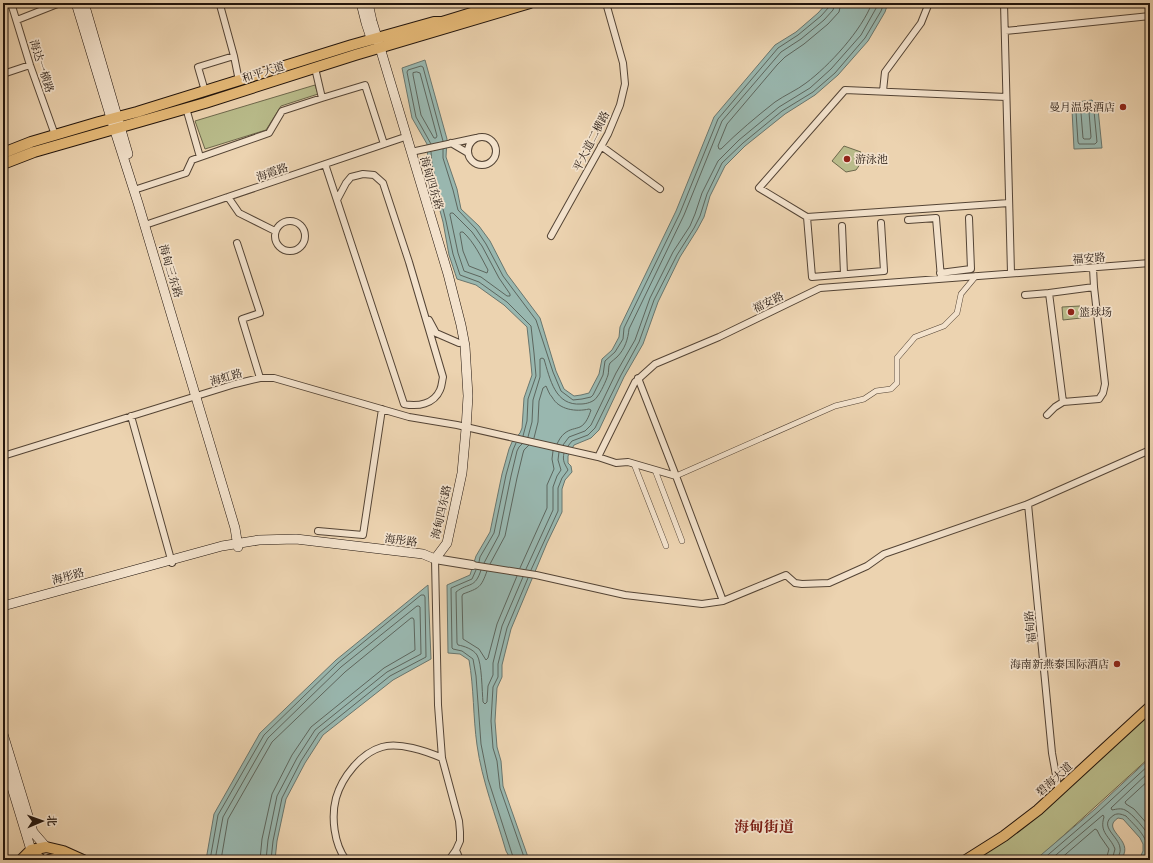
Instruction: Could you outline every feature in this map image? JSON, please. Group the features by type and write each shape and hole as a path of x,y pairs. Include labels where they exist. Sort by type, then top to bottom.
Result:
{"main road":[{"name":"海甸三东路","path":"76,3 116,123 138,203 197,396"},
{"path":"84,3 116,123 148,224 197,396 238,527 240,545"},
{"name":"海甸四东路","path":"361,3 366,23 376,44 411,152 448,274 465,346 467,381 458,464 443,542 435,559"},
{"name":"海甸四东路","path":"368,3 376,44 446,286 460,343 463,381 462,426"},
{"name":"和平大道","path":"3,153 55,135 186,108 315,68 434,22 442,22 504,3"},
{"name":"和平大道","path":"3,164 116,123 137,112 204,91 530,3"},
{"name":"海彤路","path":"3,609 171,562 222,546 240,545 259,540 304,540 423,554 435,559"},
{"name":"海彤路","path":"3,606 171,562"},
{"name":"碧海大道","path":"973,860 1035,817 1150,707"},
{"name":"碧海大道","path":"966,860 988,847 1038,810 1150,714"},
{"path":"3,734 33,832 46,847"},
{"path":"3,758 31,850 42,860 46,847"},
{"path":"21,860 31,850 46,847 63,851 83,860"},
{"path":"49,860 60,858 65,860"}],"street":[{"name":"海达一横路","path":"11,3 30,65 55,135"},
{"path":"17,20 60,3"},
{"name":"平大道二横路","path":"551,236 608,134 620,106 625,84 623,63 606,3"},
{"path":"884,91 885,72 921,23 929,3"},
{"path":"1004,3 1011,273"},
{"path":"222,4 239,81"},
{"path":"1005,31 1150,16"},
{"path":"204,91 198,67 234,56"},
{"path":"3,74 30,65"},
{"path":"315,68 322,98"},
{"path":"137,189 186,174 192,160 270,133 282,111 365,85 384,144"},
{"path":"1006,97 845,90 759,188 807,217 1009,203"},
{"path":"186,108 200,157"},
{"path":"411,152 451,143 486,137 494,143 496,151 493,160 480,166 472,161 468,153 451,143"},
{"name":"海霞路","path":"148,224 402,138"},
{"path":"468,153 470,143 477,138"},
{"path":"601,146 660,189"},
{"path":"325,164 409,417"},
{"path":"337,200 351,177 363,174 374,175 383,183 409,262 443,377 441,389 438,395 431,401 420,406 404,404"},
{"path":"228,197 239,213 275,231"},
{"path":"807,217 812,277 884,271 881,223"},
{"path":"908,220 936,218 941,276 971,269 969,218"},
{"path":"293,221 302,226 305,236 304,242 294,251 284,251 277,245 275,240 275,231 282,223 293,221"},
{"path":"842,226 844,274"},
{"path":"237,242 260,313 242,318 260,378"},
{"name":"福安路","path":"598,457 635,382 655,364 719,337 820,288 941,276 976,276 1150,263"},
{"path":"1047,415 1063,402 1099,399 1103,393 1105,384 1093,268"},
{"path":"462,426 574,451 616,463 628,462 676,476 835,406 864,399 876,392 891,389 897,383 897,358 915,337 944,326 957,313 961,294 976,276"},
{"path":"1025,295 1094,287"},
{"path":"1049,293 1063,402"},
{"path":"423,310 436,334 460,343"},
{"name":"海虹路","path":"3,456 260,378 274,378 409,417 462,426"},
{"path":"638,378 723,601"},
{"path":"318,531 363,535 382,409"},
{"path":"131,416 171,562"},
{"path":"449,860 460,841 460,832 459,821 442,758 438,705 435,559 536,575 625,595 702,604 723,601 786,575 794,583 798,584 828,583 867,566 884,554 1028,504 1150,450"},
{"path":"634,464 666,546"},
{"path":"655,470 682,541"},
{"name":"福甸路","path":"1028,504 1052,753 1059,793"},
{"path":"346,860 338,846 335,835 334,820 336,798 343,781 356,764 369,752 383,747 398,745 430,753 442,758"},
{"path":"430,753 442,749"},
{"path":"456,850 460,860"}],"green space":[{"path":"315,85 318,94 281,106 266,130 205,149 195,121"},
{"name":"游泳池","path":"844,146 861,152 861,163 856,170 846,172 832,161"},
{"name":"篮球场","path":"1080,306 1081,318 1063,320 1062,307"},
{"path":"1150,714 1150,757 1042,855 1034,860 973,860 1035,817"}],"water":[{"path":"827,3 888,3 885,12 868,41 838,75 815,95 785,114 745,146 725,166 710,196 704,217 680,257 658,302 643,344 624,377 599,430 591,438 574,445 568,456 568,463 571,466 572,472 565,480 562,489 562,512 547,543 511,629 502,665 502,677 497,688 495,721 503,786 529,860 511,860 506,851 479,758 469,660 460,654 448,653 447,585 470,575 476,556 490,532 502,474 509,449 522,428 524,398 532,375 527,327 504,305 476,285 457,279 449,255 443,222 428,166 427,144 412,118 402,68 425,60 447,139 446,157 457,189 461,209 479,226 490,241 507,274 540,318 556,371 564,389 574,396 581,395 589,393 599,374 602,359 612,350 619,337 620,327 676,211 714,117 775,45 796,32"},
{"path":"1092,100 1098,109 1102,148 1074,149 1072,110 1077,102"},
{"path":"428,585 431,659 393,680 323,735 305,763 286,799 277,841 275,860 206,860 214,814 260,733 336,660"},
{"path":"1150,758 1150,860 1139,860 1143,851 1143,844 1140,838 1123,819 1118,818 1114,822 1113,826 1125,848 1124,855 1120,860 1035,860 1095,809"}],"place":[{"name":"曼月温泉酒店","path":"1123,107"},
{"name":"游泳池","path":"847,159"},
{"name":"篮球场","path":"1071,312"},
{"name":"海南新燕泰国际酒店","path":"1117,664"}],"district":[{"name":"海甸街道","path":"764,827"}]}
